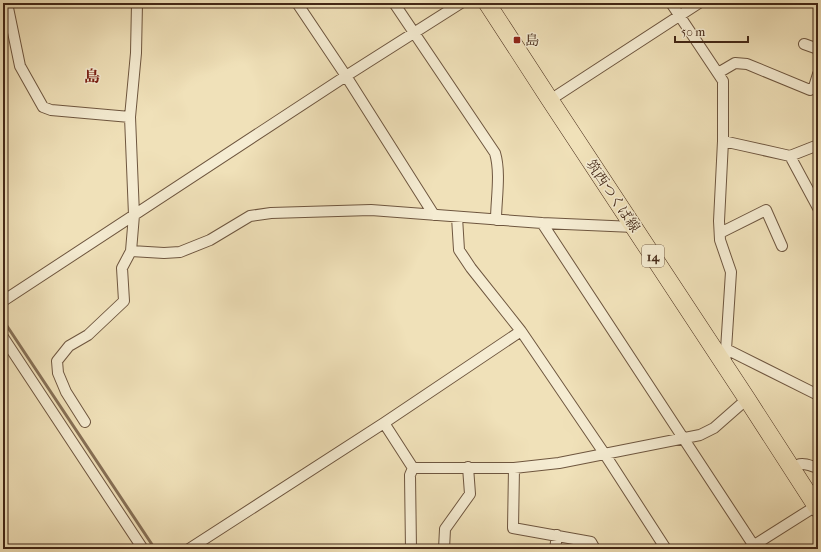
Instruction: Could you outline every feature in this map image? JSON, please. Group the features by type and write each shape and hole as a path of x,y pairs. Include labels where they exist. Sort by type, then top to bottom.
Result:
{"main road":[{"name":"筑西つくば線","path":"487,3 634,227 725,357 747,399 817,507"}],"street":[{"path":"7,3 20,66 43,107 50,110 130,116"},
{"path":"85,422 66,392 58,374 56,361 69,346 88,335 124,301 122,268 131,251 134,215 130,116 136,53 137,3"},
{"path":"297,3 346,76 434,215"},
{"path":"394,3 496,153 498,186 496,220"},
{"path":"3,302 346,76 461,3"},
{"path":"671,3 723,81 723,141 719,221 720,240 731,272 725,357 818,395"},
{"path":"550,100 699,3"},
{"path":"804,44 818,49"},
{"path":"718,73 735,63 747,64 810,90 814,87 818,74"},
{"path":"723,141 790,156 818,145"},
{"path":"790,156 818,208"},
{"path":"131,251 164,253 180,252 210,240 250,216 271,213 371,210 542,223 634,227"},
{"path":"720,233 766,210 782,246"},
{"path":"457,217 459,250 471,268 521,331 604,453 666,549"},
{"path":"542,223 753,548 817,507"},
{"path":"189,549 384,423 521,331"},
{"path":"3,337 143,549"},
{"path":"413,468 514,468 559,463 604,453 683,439 700,435 714,428 747,399"},
{"path":"384,423 413,468"},
{"path":"792,468 797,464 803,464 818,468"},
{"path":"444,549 445,529 470,494 468,467"},
{"path":"411,549 410,475 413,468"},
{"path":"514,468 514,528 591,542 595,549"},
{"path":"555,549 557,535"}],"waterway":[{"path":"3,320 155,549"}],"place":[{"name":"島","path":"517,40"}],"district":[{"name":"島","path":"92,76"}]}
